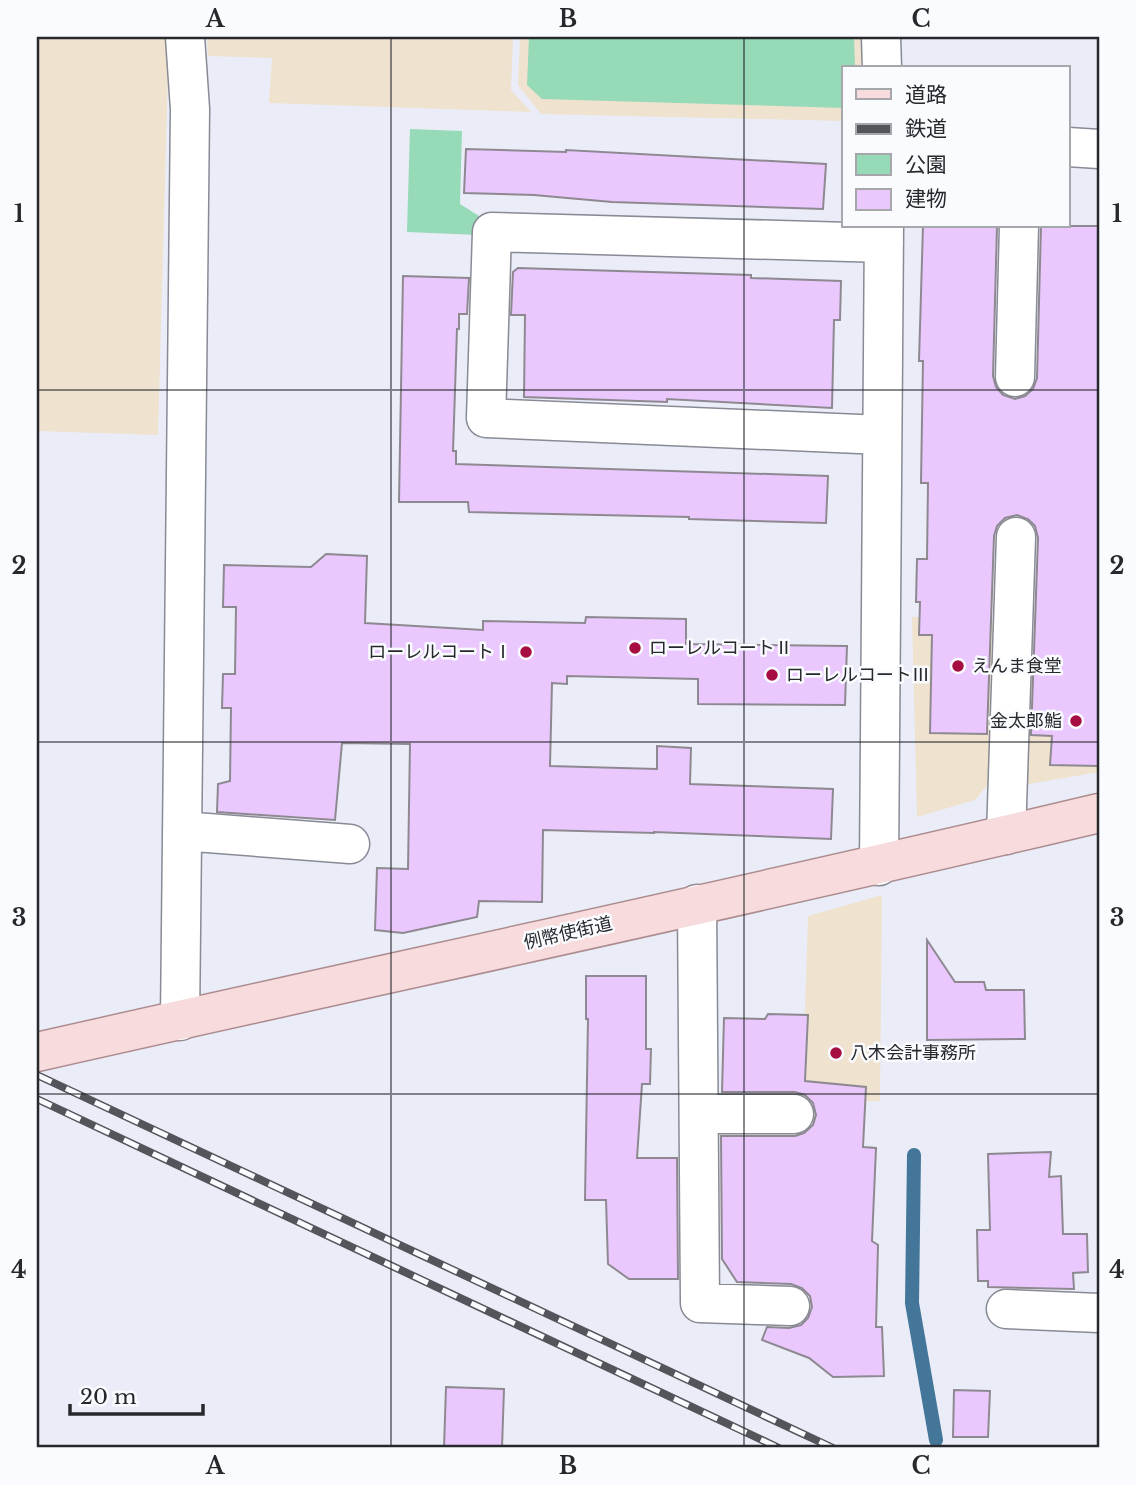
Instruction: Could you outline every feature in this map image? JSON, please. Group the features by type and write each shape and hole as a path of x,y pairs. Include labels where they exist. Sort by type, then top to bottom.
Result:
{"main road":[{"name":"例幣使街道","path":"37,1052 878,866 1099,813"}],"street":[{"path":"180,1021 190,109 184,37"},
{"path":"881,37 882,66"},
{"path":"1070,147 1099,149"},
{"path":"1015,376 1019,228"},
{"path":"878,866 883,435 884,234 492,232 486,418 883,435"},
{"path":"1006,835 1016,537"},
{"path":"182,831 350,844"},
{"path":"697,904 700,1303 790,1306"},
{"path":"699,1114 794,1114"},
{"path":"1006,1309 1099,1314"}],"shaded area":[{"path":"37,37 165,37 168,72 158,435 37,431"},
{"path":"207,37 513,37 511,90 531,112 269,103 272,58 208,56"},
{"path":"520,37 863,37 865,66 842,66 842,121 541,114 518,85"},
{"path":"912,617 998,620 990,782 975,800 917,817"},
{"path":"1026,677 1099,678 1099,772 1023,785"},
{"path":"882,895 880,1101 802,1102 808,916"}],"green space":[{"path":"529,37 854,37 855,66 842,66 842,108 542,99 527,85"},
{"path":"410,129 462,131 460,204 479,216 478,235 407,232"}],"building":[{"path":"466,149 566,150 826,164 823,209 612,202 534,195 464,193"},
{"path":"1099,226 1099,766 1050,765 1052,736 1031,735 1038,538 1035,526 1028,519 1017,515 1005,518 997,526 994,536 987,734 930,733 932,635 919,635 920,602 916,602 917,559 927,559 928,483 921,483 923,361 919,361 923,228 997,228 993,376 996,387 1003,395 1015,399 1025,396 1033,389 1037,378 1041,228"},
{"path":"518,268 751,275 751,278 841,281 840,320 834,320 832,408 667,399 667,402 524,397 525,315 511,315 513,272"},
{"path":"403,276 469,278 467,314 459,314 457,329 453,451 456,451 456,464 828,476 826,523 469,512 468,502 399,502"},
{"path":"326,554 367,556 365,623 483,630 483,621 585,623 586,617 686,619 686,644 847,646 845,705 698,704 698,679 567,676 567,684 552,683 550,766 657,769 657,746 691,748 690,784 833,789 831,839 543,830 542,902 479,901 477,917 403,933 375,930 377,868 408,869 410,744 342,743 335,820 217,812 218,784 230,781 231,708 222,708 223,674 235,674 236,607 223,607 224,565 311,567"},
{"path":"927,940 955,982 984,982 986,990 1024,990 1025,1039 927,1040"},
{"path":"586,976 646,976 646,1049 651,1049 650,1084 642,1084 637,1158 677,1158 678,1279 629,1279 608,1264 606,1200 585,1200 588,1019"},
{"path":"768,1014 808,1015 805,1081 866,1087 863,1147 876,1148 872,1241 878,1245 876,1327 882,1327 884,1376 833,1377 809,1358 762,1340 767,1327 789,1328 801,1325 808,1318 812,1307 810,1296 802,1288 791,1284 737,1282 722,1259 721,1136 795,1136 804,1133 813,1125 816,1115 813,1103 805,1095 795,1092 722,1092 724,1018 765,1019"},
{"path":"1051,1152 1049,1177 1061,1176 1063,1234 1087,1234 1088,1272 1073,1273 1074,1289 988,1287 988,1281 978,1281 977,1230 990,1230 988,1154"},
{"path":"446,1387 504,1389 502,1448 444,1448"},
{"path":"954,1390 990,1391 988,1437 953,1437"}],"waterway":[{"path":"914,1155 912,1303 936,1440"}],"railway":[{"path":"37,1075 833,1448"},
{"path":"37,1099 779,1448"}],"place":[{"name":"ローレルコートⅡ","path":"635,648"},
{"name":"ローレルコートⅠ","path":"526,652"},
{"name":"えんま食堂","path":"958,666"},
{"name":"ローレルコートⅢ","path":"772,675"},
{"name":"金太郎鮨","path":"1076,721"},
{"name":"八木会計事務所","path":"836,1053"}]}
